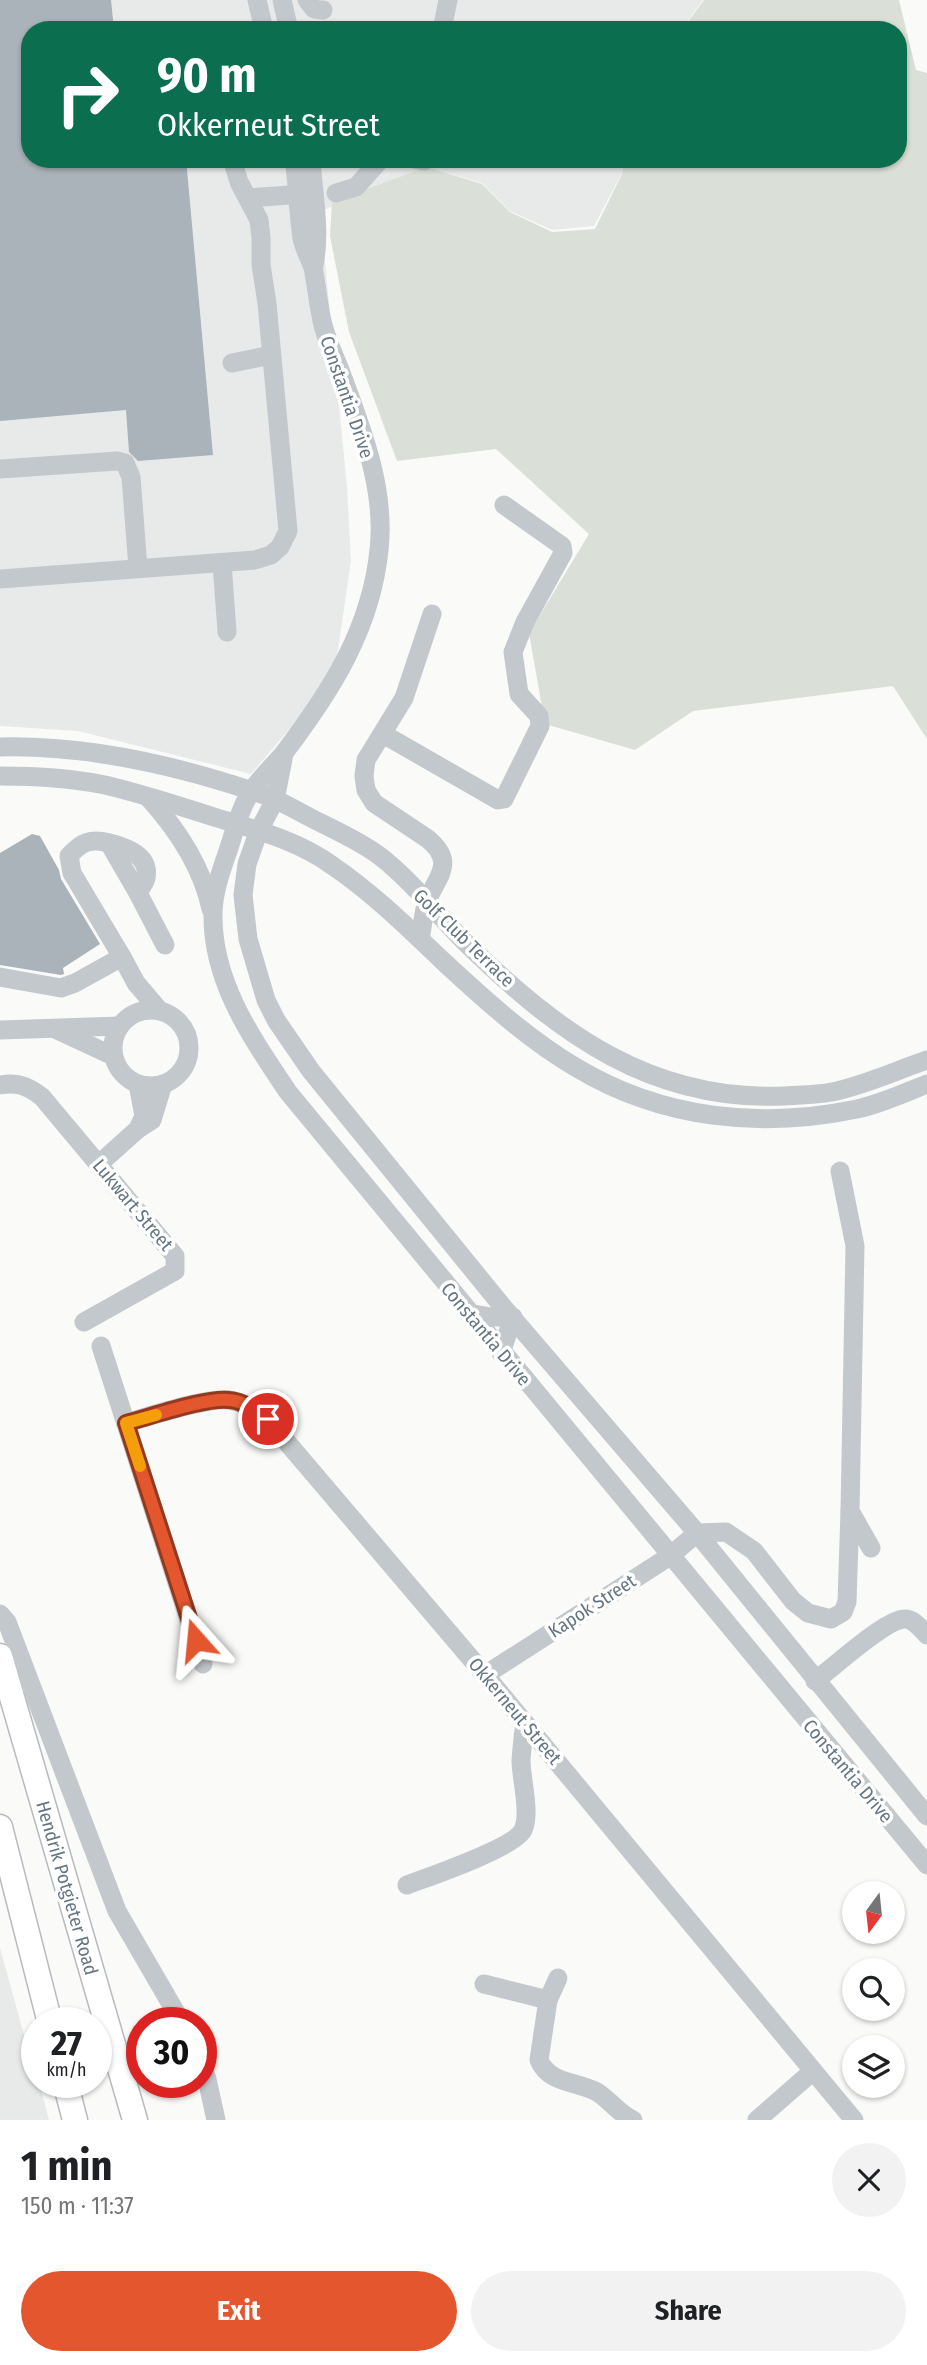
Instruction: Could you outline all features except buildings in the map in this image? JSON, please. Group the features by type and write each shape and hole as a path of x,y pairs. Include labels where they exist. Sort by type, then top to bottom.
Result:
{"main road":[{"name":"Hendrik Potgieter Road","path":"0,1656 135,2120"},
{"path":"0,1827 46,2007"},
{"path":"69,2098 75,2120"}],"street":[{"path":"257,0 262,21"},
{"path":"282,0 287,21"},
{"path":"444,21 448,0"},
{"path":"0,579 242,563 271,555 284,543 288,531 267,303 261,265 259,220 235,168"},
{"name":"Constantia Drive","path":"295,168 303,242 313,269 324,330 364,438 374,478 381,523 379,550 372,593 359,633 339,673 284,752 251,791 237,824 220,874 212,913 217,954 226,985 238,1016 288,1092 501,1353 927,1865"},
{"name":"Constantia Drive","path":"312,168 316,223 313,269"},
{"path":"336,193 356,187 374,168"},
{"path":"249,198 289,195"},
{"path":"232,363 271,355"},
{"path":"0,469 117,461 125,463 131,477 138,568"},
{"path":"383,734 498,800 504,799 540,726 539,716 519,694 513,652 525,622 564,553 562,546 504,505"},
{"path":"222,563 227,632"},
{"path":"420,939 427,902 444,867 440,853 428,839 374,803 366,790 364,776 366,760 404,698 432,614"},
{"name":"Golf Club Terrace","path":"0,747 63,749 105,754 181,771 275,800 351,838 381,857 471,948 581,1041 634,1069 676,1084 731,1095 760,1097 830,1093 866,1083 927,1060"},
{"name":"Constantia Drive","path":"284,752 275,800 259,830 247,864 243,895 244,920 257,974 276,1020 311,1071 513,1317 696,1533 927,1816"},
{"name":"Golf Club Terrace","path":"0,776 64,779 104,785 259,830 314,854 332,865 387,910 534,1039 577,1068 623,1092 652,1102 694,1113 729,1118 809,1118 860,1108 927,1084"},
{"path":"148,797 173,826 199,870 212,913"},
{"path":"159,1010 136,983 72,873 69,856 80,843 97,839 136,852 144,864 146,877 138,893 165,946"},
{"path":"387,910 427,902"},
{"path":"0,977 61,988 122,957"},
{"path":"0,1030 53,1028 127,1019 146,1009 159,1010 171,1014 180,1022 190,1045 183,1070 174,1079 163,1084 138,1084 118,1068 113,1056 113,1043 127,1019 136,983"},
{"path":"53,1028 113,1056"},
{"name":"Lukwart Street","path":"0,1085 12,1083 32,1089 42,1097 175,1256 175,1271 84,1322"},
{"path":"138,1084 144,1116 138,1129"},
{"path":"99,1164 152,1120 163,1084"},
{"path":"696,1533 726,1532 738,1538 754,1551 793,1601 808,1613 831,1619 843,1612 847,1602 850,1511 855,1246 840,1171"},
{"path":"468,1313 513,1317 501,1353"},
{"path":"101,1346 203,1664"},
{"name":"Okkerneut Street","path":"126,1423 203,1403 229,1400 251,1407 268,1419 485,1675 854,2120"},
{"path":"850,1511 871,1548"},
{"name":"Kapok Street","path":"485,1675 670,1556 696,1533"},
{"path":"0,1614 7,1622 117,1910 173,2007"},
{"path":"815,1682 871,1637 896,1621 913,1621 927,1635"},
{"path":"407,1885 459,1866 513,1839 523,1831 525,1817 521,1762 524,1723"},
{"path":"558,1978 548,2000 539,2060 543,2069 561,2080 596,2091 616,2110 633,2120"},
{"path":"484,1984 548,2000"},
{"path":"757,2120 813,2071"},
{"path":"211,2098 216,2120"}],"shaded area":[{"path":"0,0 703,0 688,21 21,21 21,168 425,168 310,216 325,262 347,487 351,561 334,677 251,774 78,731 0,726"},
{"path":"704,0 899,0 904,21 689,21"},
{"path":"907,33 916,70 927,73 927,739 893,686 693,711 635,750 545,724 529,633 589,534 496,449 397,461 349,332 330,236 332,202 430,168 482,184 510,212 552,232 595,229 623,168 907,168"},
{"path":"430,168 622,168 594,226 552,230 510,211 482,183"},
{"path":"0,1948 21,2024 21,2098 43,2098 49,2120 0,2120"}],"slow traffic":[{"path":"140,1466 126,1423 156,1415"}],"route":[{"path":"196,1640 126,1423 203,1403 229,1400 251,1407 268,1419"}]}
